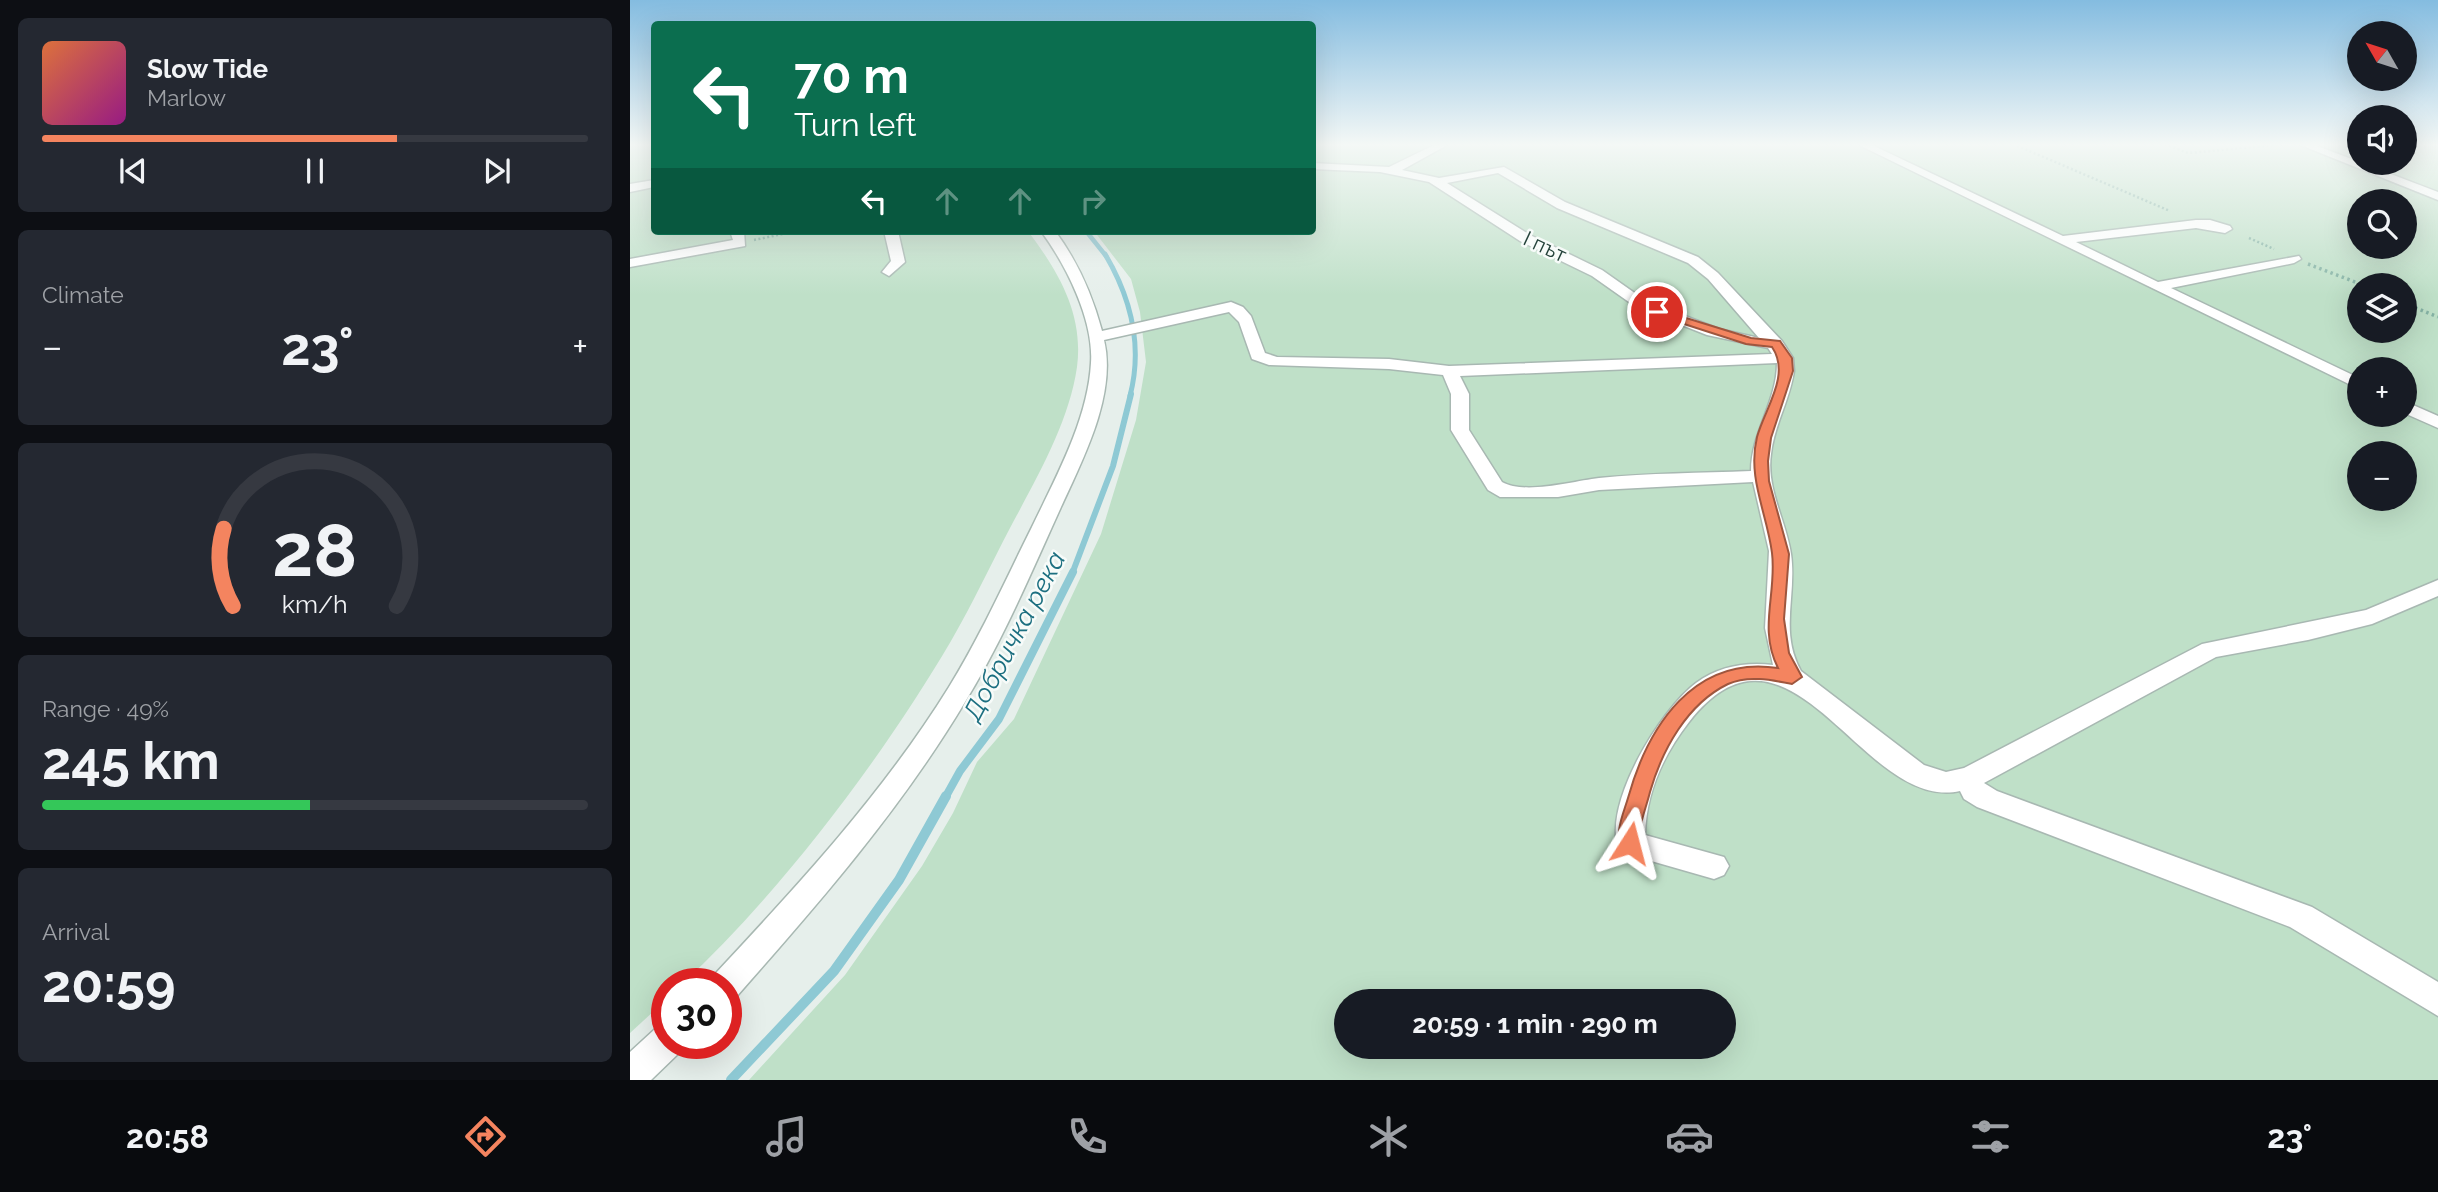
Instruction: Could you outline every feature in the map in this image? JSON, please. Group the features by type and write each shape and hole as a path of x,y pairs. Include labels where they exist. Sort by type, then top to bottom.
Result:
{"street":[{"name":"І път","path":"1459,194 1499,223 1597,273 1641,304 1713,331 1780,351"},
{"path":"1543,194 1561,205 1693,260 1713,276 1780,351 1787,371 1764,438 1762,476 1780,554 1775,619 1780,653 1792,677 1915,773 1946,783 1969,778 2021,753 2210,650 2308,632 2372,616 2438,587"},
{"path":"1967,194 2347,378"},
{"path":"2062,240 2210,223 2225,229"},
{"path":"889,272 898,262 892,235"},
{"path":"741,968 803,900 895,786 984,650 1051,507 1090,405 1100,365 1085,291 1070,259 1051,235"},
{"path":"630,263 738,237"},
{"path":"2158,286 2294,259"},
{"path":"1095,337 1231,307 1248,321 1258,356 1275,362 1323,365 1390,364 1449,371 1780,351"},
{"path":"1449,371 1460,394 1460,430 1495,486 1507,493 1558,491 1598,484 1762,476"},
{"path":"2417,412 2438,422"},
{"path":"1714,866 1630,843 1629,830 1641,787 1668,726 1690,700 1724,677 1760,672 1792,677"},
{"path":"1969,778 1974,791 1987,799 2301,917 2438,1000"},
{"path":"630,1076 651,1056"}],"path":[{"path":"2128,194 2196,224"},
{"path":"738,237 758,235"},
{"path":"2417,308 2438,317"}],"green space":[{"path":"630,194 651,194 651,235 1031,235 1059,278 1066,294 1077,329 1078,348 1077,367 1067,409 1041,470 951,641 862,776 793,865 698,968 651,968 651,1014 630,1033"},
{"path":"1316,194 2347,194 2347,259 2417,259 2417,194 2438,194 2438,1080 749,1080 845,975 922,866 953,813 977,762 1014,719 1101,534 1136,420 1146,362 1140,312 1131,279 1097,235 1316,235"}],"waterway":[{"name":"Добричка река","path":"1089,235 1106,256"},
{"name":"Добричка река","path":"1105,254 1122,288 1132,323 1135,359 1130,396"},
{"name":"Добричка река","path":"1072,574 1113,466 1131,394"},
{"name":"Добричка река","path":"945,798 960,771 999,719 1072,574"},
{"name":"Добричка река","path":"731,1080 834,971 899,880 946,796"}],"route":[{"path":"1630,843 1629,830 1641,787 1668,726 1690,700 1724,677 1760,672 1792,677 1780,653 1775,619 1780,583 1780,554 1762,481 1761,461 1764,438 1787,371 1785,358 1776,344 1750,342 1657,312"}]}
